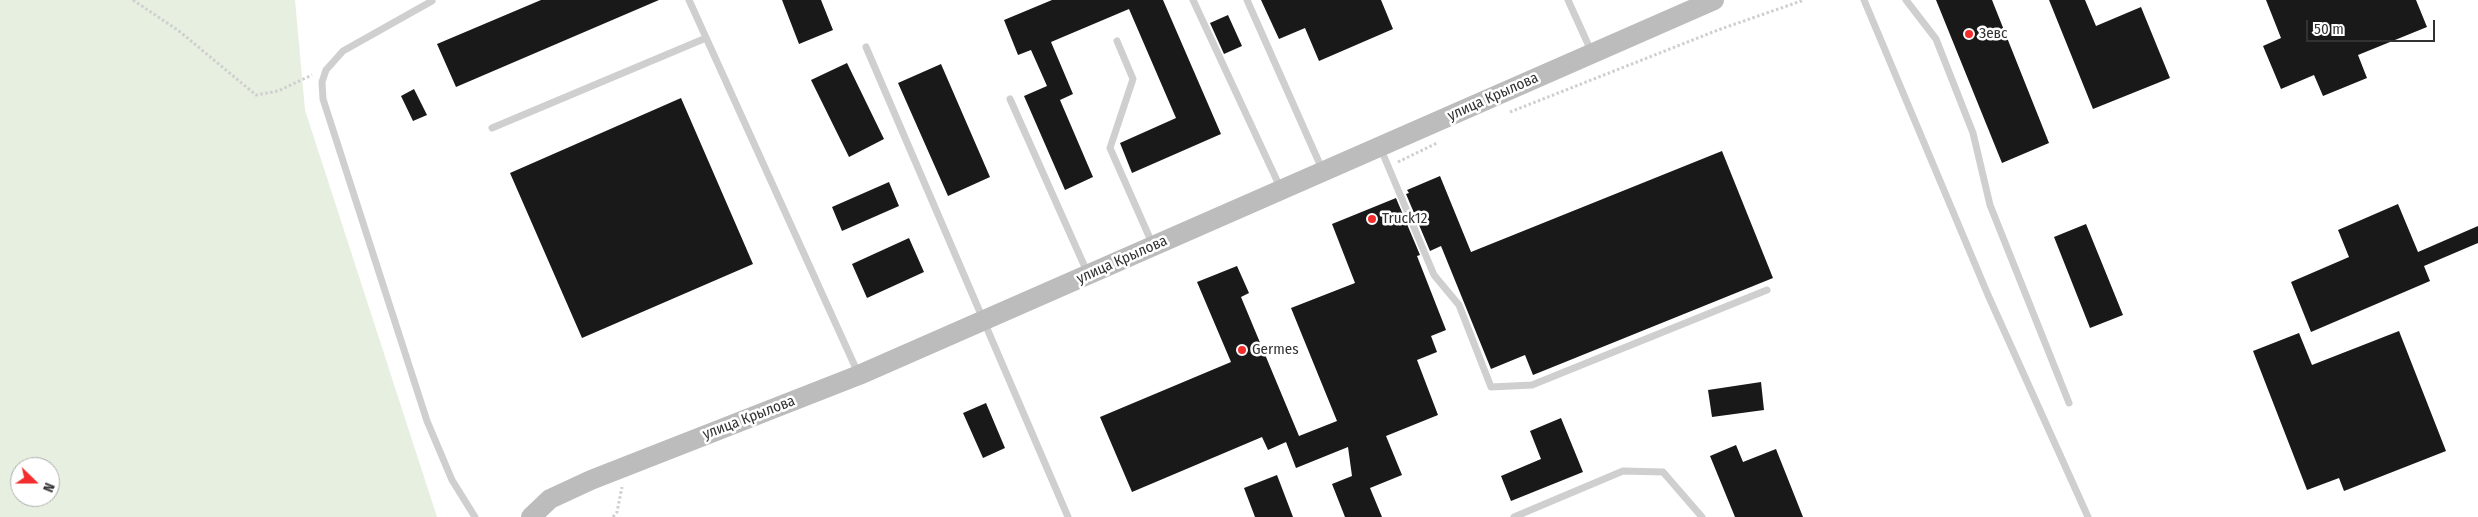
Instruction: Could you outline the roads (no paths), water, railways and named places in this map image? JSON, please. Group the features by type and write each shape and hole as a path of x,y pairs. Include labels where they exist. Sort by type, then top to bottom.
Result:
{"street":[{"name":"улица Крылова","path":"531,517 550,499 627,466 859,376 1714,0"}],"lane":[{"path":"689,0 859,376"},
{"path":"1193,0 1281,190"},
{"path":"1247,0 1323,171"},
{"path":"1568,0 1592,53"},
{"path":"1864,0 1988,295 2088,517"},
{"path":"1906,0 1936,39 1973,133 1990,205 2069,403"},
{"path":"432,1 343,51 326,70 322,82 323,99 428,421 452,480 475,517"},
{"path":"492,128 706,38"},
{"path":"1117,41 1133,79 1110,148 1154,246"},
{"path":"866,46 1068,517"},
{"path":"1010,99 1088,274"},
{"path":"1380,147 1434,275 1459,305 1492,387 1532,385 1767,290"},
{"path":"1514,517 1623,470 1663,472 1702,517"}],"place":[{"name":"Зевс","path":"1969,34"},
{"name":"Truck12","path":"1372,219"},
{"name":"Germes","path":"1242,350"}]}
